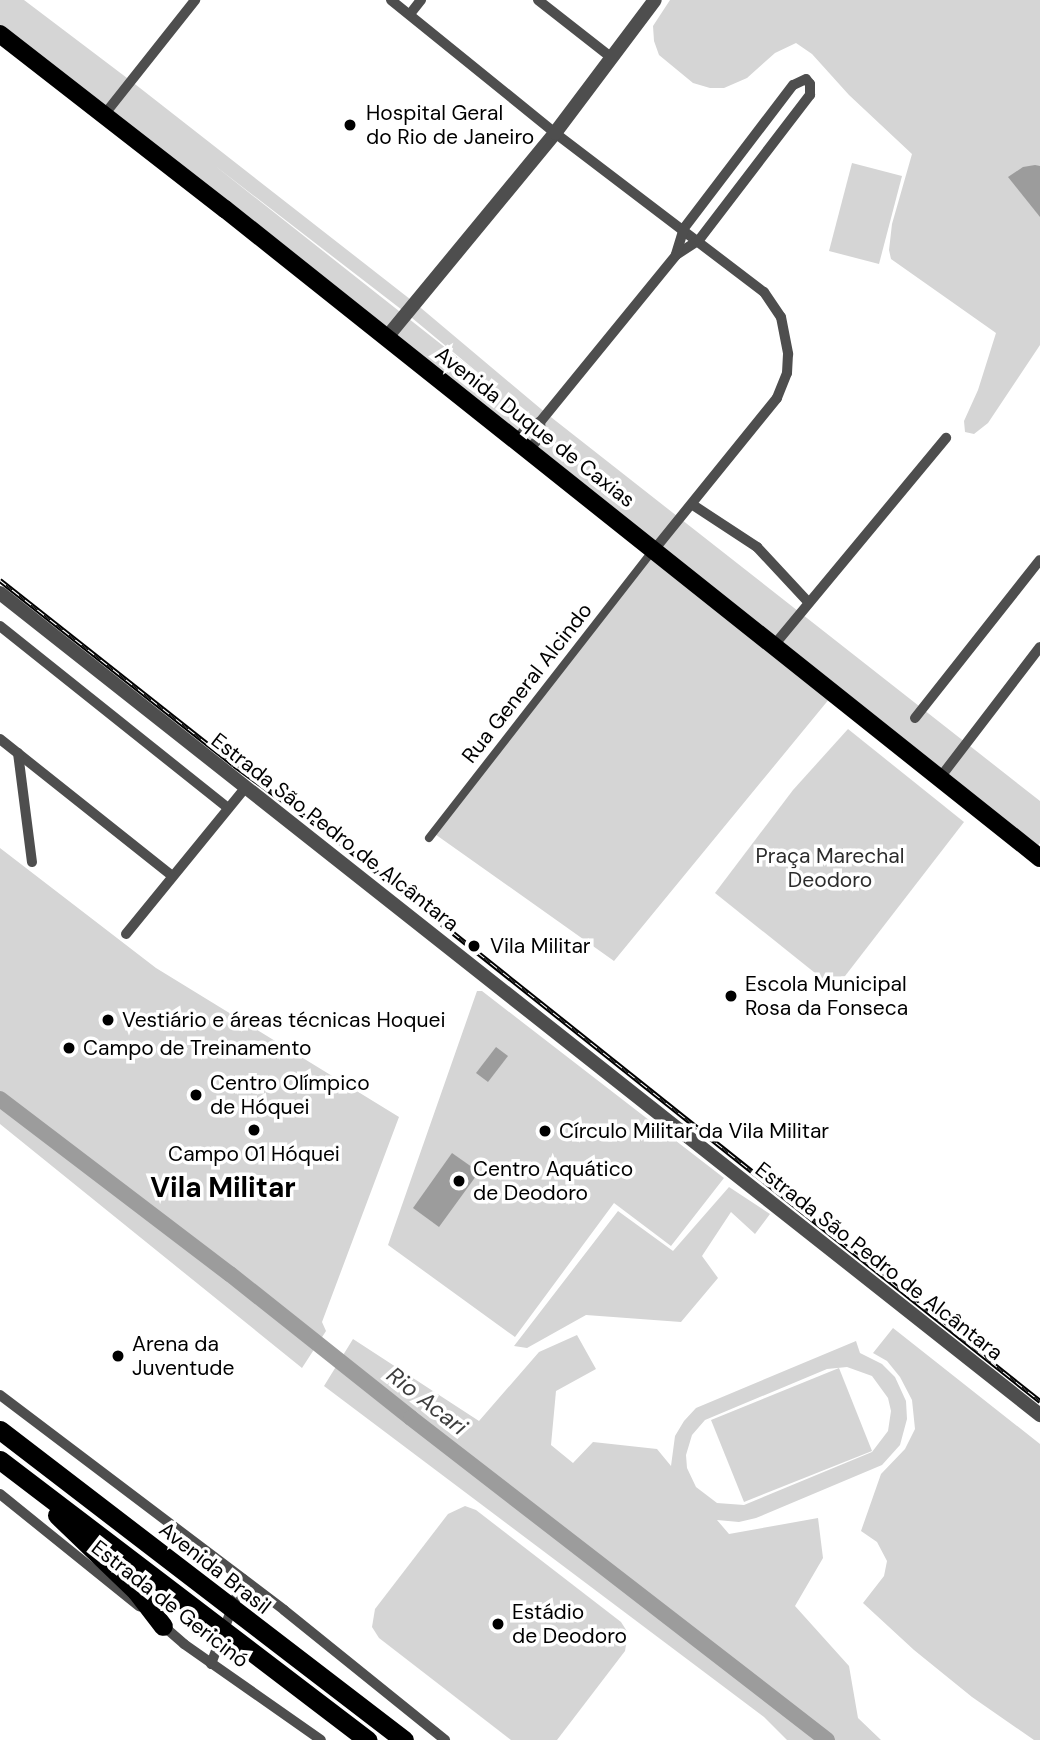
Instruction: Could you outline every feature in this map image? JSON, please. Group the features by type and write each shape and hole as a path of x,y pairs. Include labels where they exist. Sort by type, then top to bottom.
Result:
{"highway":[{"name":"Avenida Brasil","path":"0,1430 404,1740"},
{"name":"Avenida Brasil","path":"0,1460 368,1740"},
{"path":"24,1478 75,1535 136,1591 163,1626"}],"main road":[{"name":"Avenida Duque de Caxias","path":"0,34 775,644 1040,858"}],"street":[{"path":"104,115 195,0"},
{"path":"391,0 555,133 684,228 764,292 781,317 788,373 777,398 654,550"},
{"path":"410,14 421,0"},
{"path":"538,0 612,58"},
{"path":"387,337 555,133 655,0"},
{"path":"523,445 529,425 540,422 676,255 699,240 810,95 810,84 806,79 793,85 684,228 676,255"},
{"path":"741,153 755,166"},
{"path":"523,445 541,435 540,422"},
{"path":"775,644 946,438"},
{"path":"693,505 757,547 809,603"},
{"name":"Rua General Alcindo","path":"429,838 654,550"},
{"path":"915,718 1040,560"},
{"name":"Estrada São Pedro de Alcântara","path":"0,593 1040,1415"},
{"path":"0,626 228,808"},
{"path":"939,779 1040,648"},
{"path":"0,739 172,876"},
{"path":"18,753 32,862"},
{"path":"126,934 245,788"},
{"path":"0,1395 243,1578 445,1740"},
{"name":"Estrada de Gericinó","path":"0,1494 211,1664 321,1740"},
{"path":"211,1664 243,1578"}],"green space":[{"path":"0,0 24,0 415,303 547,414 1040,801 1040,843 1033,852 830,698 614,961 432,832 652,551 0,34","holes":["214,165 406,313 494,386"]},
{"path":"670,0 1040,0 1040,345 988,423 974,434 965,432 964,421 978,390 996,333 891,259 889,250 892,224 912,154 849,95 812,54 796,43 775,53 747,78 724,88 710,88 693,83 659,55 654,41 653,26"},
{"path":"852,163 902,176 879,264 829,251"},
{"name":"Praça Marechal Deodoro","path":"848,729 964,822 835,989 715,893 793,790"},
{"name":"Centro Olímpico de Hóquei","path":"0,848 156,968 399,1117 322,1322 326,1331 302,1368 0,1124"},
{"name":"Círculo Militar da Vila Militar","path":"477,991 482,991 724,1178 671,1246 614,1203 515,1337 388,1245"},
{"path":"729,1187 770,1214 755,1234 731,1212 702,1256 718,1278 681,1322 586,1315 527,1348 514,1346 618,1211 673,1251"},
{"path":"893,1328 1040,1444 1040,1740 1034,1740 972,1697 914,1650 863,1603 884,1576 887,1561 877,1542 861,1531 881,1474 905,1449 915,1429 912,1400 900,1377 887,1361 873,1353"},
{"path":"577,1335 596,1369 556,1391 551,1445 573,1463 593,1442 657,1449 671,1466 675,1436 696,1408 856,1341 860,1353 882,1364 895,1377 906,1401 907,1419 900,1445 882,1465 756,1518 739,1522 717,1520 729,1534 818,1518 823,1558 795,1606 849,1666 858,1718 881,1740 787,1740 764,1717 324,1386 353,1339 479,1421 539,1352","holes":["847,1367 872,1376 888,1398 891,1411 888,1431 872,1452 744,1505 717,1503 696,1487 687,1468 686,1455 692,1435 705,1420 827,1369"]},
{"path":"839,1368 872,1451 744,1502 711,1420"},
{"name":"Estádio de Deodoro","path":"465,1506 476,1510 621,1622 628,1633 625,1651 557,1740 511,1740 379,1638 372,1627 375,1609 448,1514"}],"shaded area":[{"path":"1040,166 1040,217 1008,177 1023,167"},
{"path":"496,1047 508,1056 488,1082 476,1073"},
{"path":"452,1153 479,1172 439,1227 413,1208"}],"waterway":[{"name":"Rio Acari","path":"0,1099 230,1274 411,1418 827,1740"}],"railway":[{"path":"0,580 234,765 328,833 1040,1401"}],"place":[{"name":"Hospital Geral do Rio de Janeiro","path":"350,125"},
{"name":"Vila Militar","path":"474,946"},
{"name":"Escola Municipal Rosa da Fonseca","path":"731,996"},
{"name":"Vestiário e áreas técnicas Hoquei","path":"108,1020"},
{"name":"Campo de Treinamento","path":"69,1048"},
{"name":"Centro Olímpico de Hóquei","path":"196,1095"},
{"name":"Campo 01 Hóquei","path":"254,1130"},
{"name":"Círculo Militar da Vila Militar","path":"545,1131"},
{"name":"Centro Aquático de Deodoro","path":"459,1181"},
{"name":"Arena da Juventude","path":"118,1356"},
{"name":"Estádio de Deodoro","path":"498,1624"}],"district":[{"name":"Vila Militar","path":"223,1188"}]}
